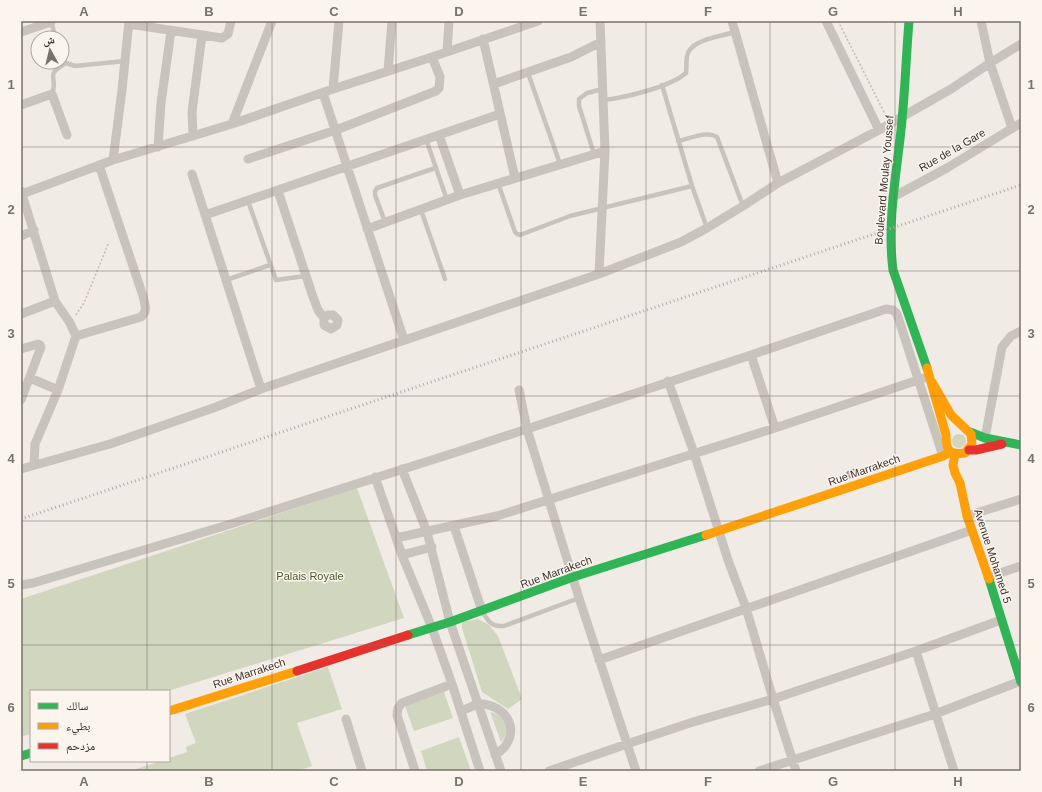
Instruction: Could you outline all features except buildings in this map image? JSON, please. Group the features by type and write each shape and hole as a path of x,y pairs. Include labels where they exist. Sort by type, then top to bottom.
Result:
{"main road":[{"name":"Boulevard Moulay Youssef","path":"909,21 902,117 891,216 890,254 893,270 931,378"},
{"path":"931,378 948,411 967,430 973,439 967,452"},
{"path":"931,378 946,436 945,442 949,454 967,452 1008,442"},
{"path":"946,436 951,429 960,427 985,438 1021,445"},
{"name":"Avenue Mohamed 5","path":"960,483 961,469 967,452"},
{"name":"Avenue Mohamed 5","path":"949,454 960,483 967,516 1021,681"},
{"name":"Rue Marrakech","path":"170,711 432,628 573,577 720,531 949,454"}],"street":[{"path":"113,160 129,22 171,31 222,38 228,34 231,21"},
{"path":"232,124 272,21"},
{"path":"334,89 339,21"},
{"path":"388,71 392,21"},
{"path":"447,52 449,21"},
{"path":"34,465 35,444 58,390 76,336 70,323 55,301 22,192 113,160 232,124 538,21"},
{"path":"599,274 605,151 600,21"},
{"path":"732,21 778,183"},
{"path":"826,21 877,126"},
{"path":"981,21 990,63 1012,128"},
{"path":"21,32 51,22"},
{"path":"158,147 161,103 171,31"},
{"path":"193,136 192,112 202,35"},
{"path":"483,39 515,178"},
{"path":"494,84 571,57 601,42"},
{"path":"21,469 110,444 216,407 261,389 599,274 681,242 707,228 778,183 877,126 902,117 951,89 1021,44"},
{"path":"248,159 336,130 436,91 439,88 440,77 432,57"},
{"path":"323,93 404,340"},
{"path":"21,105 52,94 67,135"},
{"path":"205,215 500,114"},
{"name":"Rue de la Gare","path":"894,197 947,168 1021,123"},
{"path":"439,135 460,195"},
{"path":"368,229 460,195 605,151"},
{"path":"76,336 141,317 146,310 143,296 99,165"},
{"path":"192,174 261,389"},
{"path":"278,191 305,276 318,310 324,318"},
{"path":"21,236 34,230"},
{"path":"21,314 55,301"},
{"path":"21,585 33,583 214,529 527,429 889,308 894,310 897,314 918,380 949,454"},
{"path":"985,438 1002,347 1011,336 1021,331"},
{"path":"21,349 38,344 40,345 30,378 21,398"},
{"path":"751,355 775,428"},
{"path":"30,378 58,390"},
{"path":"396,538 497,516 775,428 918,380 931,378"},
{"path":"668,381 694,453 728,560 746,608 796,771"},
{"path":"519,390 527,429 550,499 579,598 636,771"},
{"path":"402,469 432,546 450,622 501,771"},
{"path":"375,477 402,555 432,628 480,771"},
{"path":"967,516 1021,499"},
{"path":"454,526 482,611"},
{"path":"599,660 972,530"},
{"path":"402,555 432,546"},
{"path":"988,577 1021,566"},
{"path":"549,771 693,722 773,699 916,651 1001,620"},
{"path":"916,651 954,771"},
{"path":"760,771 935,714 1021,681"},
{"path":"415,771 397,715 398,708 402,703 452,684"},
{"path":"461,711 478,704 488,704 502,711 507,716 510,724 510,737 506,745 495,755"},
{"path":"346,719 362,771"}],"lane":[{"path":"603,100 623,98 682,77 686,73 688,51 692,47 706,39 735,32"},
{"path":"70,64 76,66 125,61"},
{"path":"52,94 54,90 52,76 54,70"},
{"path":"528,73 560,164"},
{"path":"662,85 692,186 707,228"},
{"path":"594,154 579,106 579,99 587,93 603,89"},
{"path":"678,141 711,134 717,137 743,206"},
{"path":"426,139 447,200"},
{"path":"385,222 375,195 377,188 435,168"},
{"path":"498,183 515,232 520,235 570,216 692,186"},
{"path":"248,201 276,280 305,276"},
{"path":"421,210 445,280"},
{"path":"226,280 270,266"},
{"path":"482,611 492,625 504,626 579,598"}],"path":[{"path":"838,21 886,117 877,126"},
{"path":"70,323 84,303 109,242"}],"green space":[{"path":"956,434 962,434 966,438 966,444 962,448 956,448 952,444 952,438"},
{"name":"Palais Royale","path":"357,488 404,618 170,690 30,690 30,734 23,736 21,729 21,599"},
{"path":"478,619 489,625 498,636 522,699 508,709 482,692 462,628 462,622"},
{"path":"328,667 342,709 297,723 312,766 297,771 130,771 158,762 170,762 170,758 187,752 186,747 196,743 185,714"},
{"path":"444,692 453,718 414,731 405,706"},
{"path":"490,712 500,716 505,723 506,733 501,742"},
{"path":"459,737 471,771 427,771 421,751"}],"railway":[{"path":"21,519 1021,185"}],"traffic: fast":[{"path":"909,21 902,116 893,200 891,252 893,270 927,368"},
{"path":"970,432 985,438 1021,445"},
{"path":"408,635 450,622 573,577 706,535"},
{"path":"989,579 1021,682"},
{"path":"21,756 30,753"}],"traffic: slow":[{"path":"927,368 946,435 948,448 950,451 955,453 965,453 972,444 971,434 951,415 932,382"},
{"path":"706,535 943,456 950,452"},
{"path":"955,454 953,465 955,473 960,483 967,516 989,579"},
{"path":"170,711 297,671"}],"traffic: jam":[{"path":"969,450 976,450 1002,444"},
{"path":"297,671 408,635"}]}
